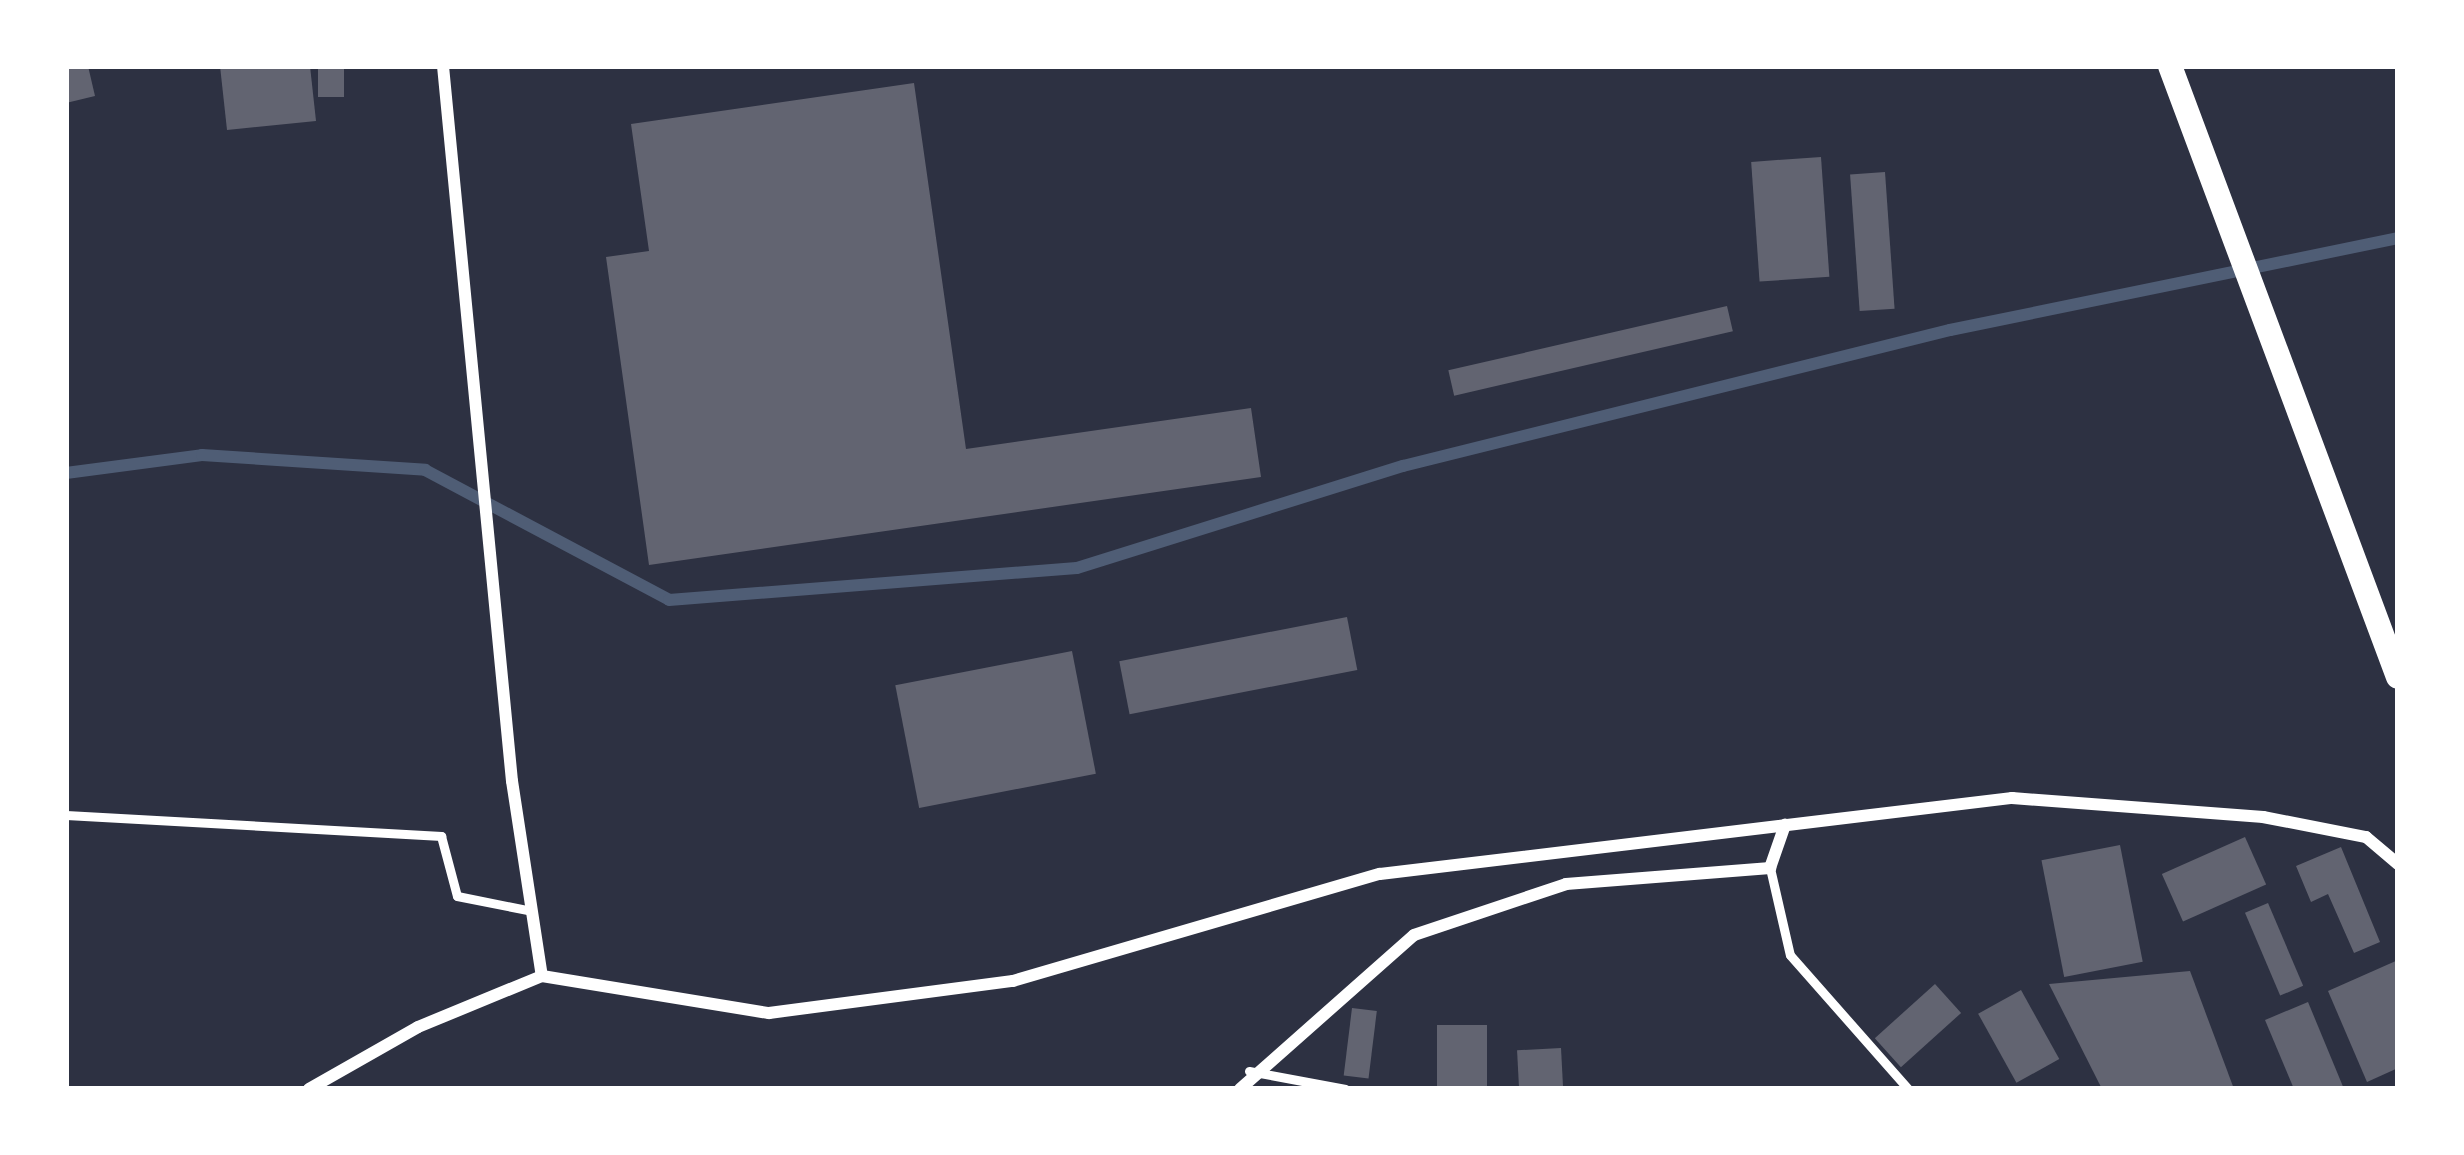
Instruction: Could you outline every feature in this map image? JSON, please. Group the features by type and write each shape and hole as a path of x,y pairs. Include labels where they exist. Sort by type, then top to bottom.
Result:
{"main road":[{"path":"2170,66 2398,676"}],"street":[{"path":"443,66 512,781 542,976"},
{"path":"309,1089 418,1027 542,976 792,1010 1013,981 1380,874 2012,798 2263,817 2366,837 2398,864"},
{"path":"1240,1089 1249,1071 1414,935 1566,884 1770,868 1785,825"}],"lane":[{"path":"66,815 441,836 457,896 532,911"},
{"path":"1770,868 1790,956 1908,1089"},
{"path":"1249,1071 1345,1089"}],"building":[{"path":"66,66 88,66 95,96 66,103"},
{"path":"220,66 310,66 316,121 227,130"},
{"path":"318,66 344,66 344,97 318,97"},
{"path":"914,83 966,449 1251,408 1261,477 649,565 606,257 649,251 631,124"},
{"path":"1821,157 1829,277 1760,282 1751,162"},
{"path":"1885,172 1895,309 1860,311 1850,174"},
{"path":"1727,306 1733,331 1454,396 1448,370"},
{"path":"1347,617 1357,670 1130,714 1119,661"},
{"path":"1072,651 1096,774 919,808 895,685"},
{"path":"2245,837 2266,885 2183,922 2162,874"},
{"path":"2120,845 2143,962 2064,977 2041,860"},
{"path":"2341,847 2380,942 2354,953 2328,894 2311,902 2296,866"},
{"path":"2268,903 2303,986 2280,996 2245,913"},
{"path":"2398,960 2398,1068 2367,1082 2328,991"},
{"path":"2190,971 2234,1089 2102,1089 2049,984"},
{"path":"1935,984 1961,1013 1901,1067 1875,1038"},
{"path":"2021,990 2059,1059 2016,1083 1978,1014"},
{"path":"2308,1002 2344,1089 2294,1089 2265,1020"},
{"path":"1352,1008 1377,1011 1369,1079 1344,1075"},
{"path":"1437,1025 1487,1025 1487,1089 1437,1089"},
{"path":"1561,1048 1563,1089 1519,1089 1517,1050"}],"waterway":[{"path":"66,473 202,455 425,470 669,600 1077,568 1403,466 1950,330 2398,238"}]}
